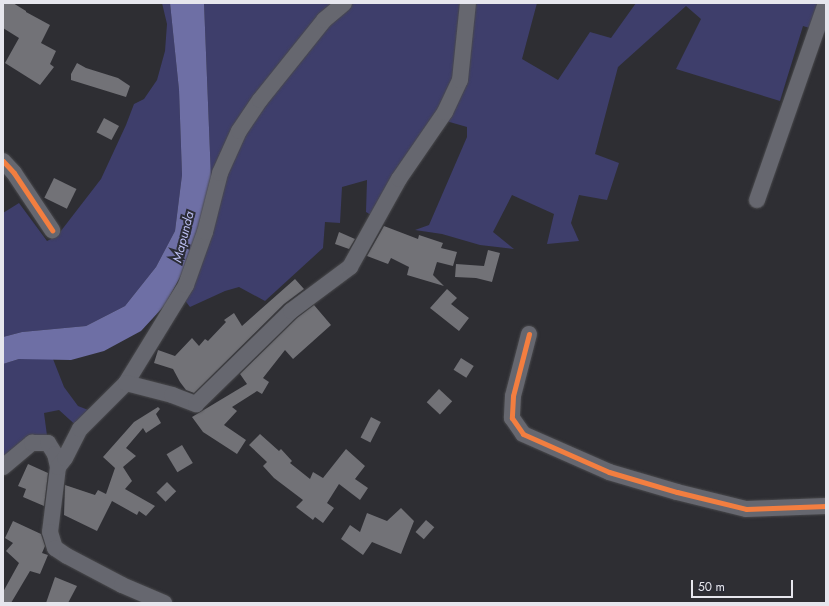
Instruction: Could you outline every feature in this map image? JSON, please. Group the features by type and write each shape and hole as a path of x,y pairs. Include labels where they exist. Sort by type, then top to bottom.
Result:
{"street":[{"path":"58,467 65,458 80,429 126,383 186,285 205,232 220,173 239,131 260,100 324,20 344,3"},
{"path":"126,383 172,395 196,404 291,311 350,267 399,179 445,112 460,80 468,3"},
{"path":"757,200 826,3"},
{"path":"3,161 14,173 52,230"},
{"path":"529,334 513,396 512,418 523,434 609,472 677,492 746,509 826,506"},
{"path":"3,467 32,443 48,443 55,454 58,467 50,532 56,548 67,556 122,585 164,603"}],"shaded area":[{"path":"162,3 170,3 179,90 182,175 175,231 156,267 125,306 86,326 22,332 3,337 3,213 19,203 47,241 57,236 101,179 134,104 144,99 157,80 165,51 167,24"},
{"path":"204,3 537,3 522,59 558,80 590,32 611,38 636,3 826,3 826,33 803,26 780,101 676,69 701,19 686,6 618,67 595,154 619,163 607,200 579,195 571,223 579,241 547,244 554,214 512,195 493,232 514,249 480,245 442,234 415,230 429,225 467,137 467,127 446,121 376,218 366,212 367,180 342,187 340,223 325,222 323,248 265,301 239,287 225,291 190,307 180,294 178,282 198,244 211,178"},
{"path":"19,359 53,359 64,387 78,406 96,413 80,429 59,410 44,413 48,443 3,467 3,364"}],"water":[{"name":"Mapunda","path":"170,3 204,3 211,178 198,244 165,305 141,331 104,351 71,360 19,359 3,364 3,337 22,332 86,326 125,306 156,267 175,231 182,175 179,90"}],"building":[{"path":"3,3 13,3 50,25 41,43 56,51 50,64 54,67 40,85 5,63 19,38 3,28"},
{"path":"77,63 86,68 118,78 130,86 126,97 71,80 71,74"},
{"path":"104,118 119,126 111,140 96,132"},
{"path":"54,178 76,189 67,209 44,198"},
{"path":"384,226 418,239 419,235 443,243 441,248 457,252 453,266 437,262 433,275 444,286 407,275 409,267 391,258 388,264 367,256"},
{"path":"339,232 355,239 349,249 335,244"},
{"path":"488,250 500,253 492,282 476,278 455,277 456,264 484,266"},
{"path":"295,279 304,289 284,304 194,393 186,390 173,369 154,363 158,350 175,356 192,338 199,346 205,339 208,341 226,322 224,320 234,313 242,326"},
{"path":"447,289 457,298 451,304 469,318 459,331 430,308"},
{"path":"314,305 331,325 293,359 285,350 263,378 269,382 262,394 257,391 232,407 237,411 224,425 246,440 237,454 203,432 192,417 247,384 240,374 297,318"},
{"path":"461,358 474,366 466,378 454,370"},
{"path":"439,389 452,401 440,414 427,402"},
{"path":"158,407 160,409 156,414 161,423 146,433 143,428 126,448 136,456 123,467 132,481 125,489 155,506 146,516 139,511 137,515 112,501 97,531 64,515 65,485 95,495 98,490 106,494 115,468 103,457 134,422"},
{"path":"371,417 381,422 370,442 361,437"},
{"path":"260,434 279,451 281,449 292,461 290,463 310,479 313,472 323,478 346,449 365,466 355,479 368,488 360,500 339,484 327,503 334,508 323,523 315,517 313,520 296,507 303,500 274,478 263,466 267,462 249,445"},
{"path":"182,445 193,463 177,472 167,454"},
{"path":"28,464 48,473 44,506 23,497 26,489 18,486"},
{"path":"167,482 176,491 166,502 156,493"},
{"path":"401,508 414,521 401,554 372,542 363,555 341,539 350,525 360,532 367,513 387,521"},
{"path":"426,520 434,527 424,539 416,532"},
{"path":"13,521 41,534 45,546 42,553 48,555 40,574 30,571 11,603 3,603 3,592 19,563 6,551 13,543 5,538"},
{"path":"55,577 77,586 68,603 46,603"}],"cycle path":[{"path":"3,161 14,173 52,230"},
{"path":"529,334 513,396 512,418 523,434 609,472 677,492 746,509 826,506"}]}
